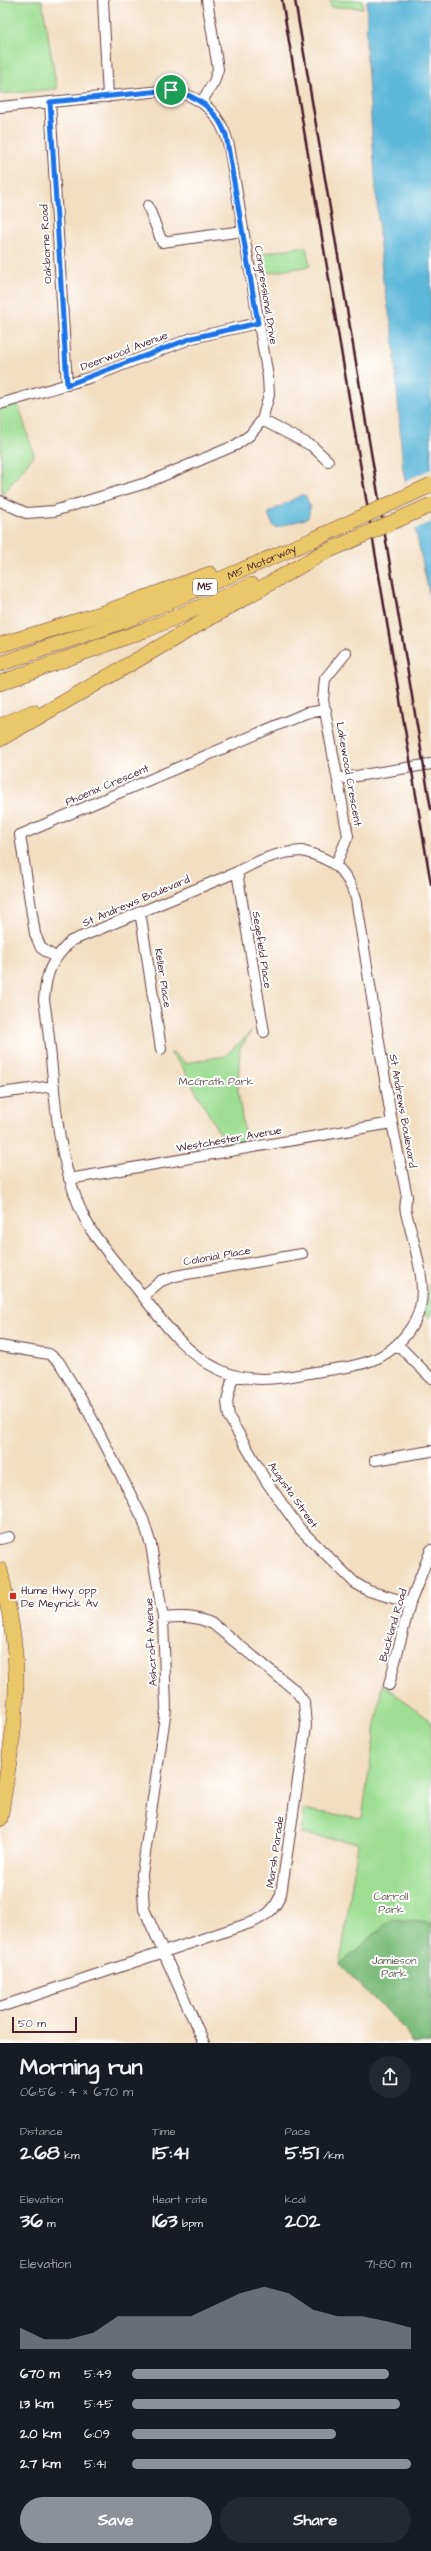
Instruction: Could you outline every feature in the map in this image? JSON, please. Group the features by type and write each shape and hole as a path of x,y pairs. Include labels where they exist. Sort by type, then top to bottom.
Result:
{"highway":[{"name":"M5 Motorway","path":"0,664 134,617 312,540 431,485"},
{"name":"M5 Motorway","path":"0,682 148,630 431,505"},
{"path":"0,645 117,608 312,540"},
{"path":"0,739 82,691 142,659 319,555"},
{"path":"0,726 82,691"},
{"path":"0,1570 13,1638 16,1674 15,1708 0,1819"}],"street":[{"path":"103,0 108,97"},
{"path":"202,101 214,82 218,69 207,0"},
{"name":"Congressional Drive","path":"0,108 171,90 202,101 221,122 226,135 244,231 268,377 269,395 262,420 250,435 236,444 146,484 39,513 26,513 1,503"},
{"name":"Oakborne Road","path":"50,102 67,385"},
{"path":"148,206 162,242 244,231"},
{"name":"Deerwood Avenue","path":"0,404 67,385 185,341 258,323"},
{"path":"262,420 312,446 328,461"},
{"name":"Lakewood Crescent","path":"336,864 348,836 326,710 322,700 325,679 331,674 346,652"},
{"name":"Phoenix Crescent","path":"55,957 41,948 35,934 20,835 306,712 326,710"},
{"path":"338,779 431,764"},
{"name":"St Andrews Boulevard","path":"302,851 321,856 336,864 351,883 356,898 392,1123 407,1197 404,1208 421,1279 420,1310 414,1322 398,1345 384,1356 369,1362 277,1379 257,1380 233,1375 218,1369 189,1350 143,1296 91,1229 69,1179 54,1086 44,1000 46,978 55,957 71,941 140,911 237,872 281,852 302,851"},
{"name":"Segefield Place","path":"237,872 264,1032"},
{"name":"Keller Place","path":"140,911 161,1049"},
{"path":"0,1093 54,1086"},
{"name":"Westchester Avenue","path":"69,1179 392,1123"},
{"name":"Colonial Place","path":"143,1296 161,1281 176,1276 302,1254"},
{"path":"398,1345 431,1378"},
{"name":"Ashcroft Avenue","path":"0,1346 49,1354 59,1362 86,1407 143,1519 151,1545 163,1618 165,1728 142,1874 142,1895 144,1909 204,2043"},
{"name":"Augusta Street","path":"233,1375 227,1402 229,1417 266,1481 300,1529 355,1583 369,1591 410,1603"},
{"path":"375,1460 431,1451"},
{"name":"Buckland Road","path":"389,1685 410,1603 431,1550"},
{"name":"Marsh Parade","path":"0,2007 253,1922 266,1916 276,1908 281,1894 306,1726 304,1702 296,1691 213,1624 198,1617 186,1616 163,1618"}],"green space":[{"path":"0,0 42,0 57,89 0,94"},
{"path":"330,0 362,0 363,8 331,7"},
{"path":"306,246 310,266 262,274 259,254"},
{"path":"18,404 34,455 2,495 0,409"},
{"name":"McGrath Park","path":"253,1030 240,1048 238,1091 246,1143 226,1145 181,1065 171,1054 172,1052 185,1063 225,1056"},
{"path":"429,1285 431,1285 431,1318 423,1313"},
{"name":"Carroll Park","path":"382,1684 431,1721 431,2043 412,2043 408,2033 340,1965 358,1843 301,1834 304,1810 362,1818"},
{"name":"Jamieson Park","path":"391,1919 431,1923 431,2043 412,2043 408,2033 340,1965"}],"water":[{"path":"367,0 431,0 431,603 403,470 393,334 382,274 366,49"},
{"path":"301,495 306,496 310,508 308,518 275,528 268,515 270,512"}],"pier":[{"path":"431,469 431,522 414,530 403,482"}],"railway":[{"path":"282,0 431,884"},
{"path":"295,0 431,809"}],"place":[{"name":"Hume Hwy opp De Meyrick Av","path":"13,1596"}],"route":[{"path":"171,90 184,93 202,101 213,111 221,122 226,135 238,196 258,323 192,338 105,372 67,385 50,102 171,90"}]}
